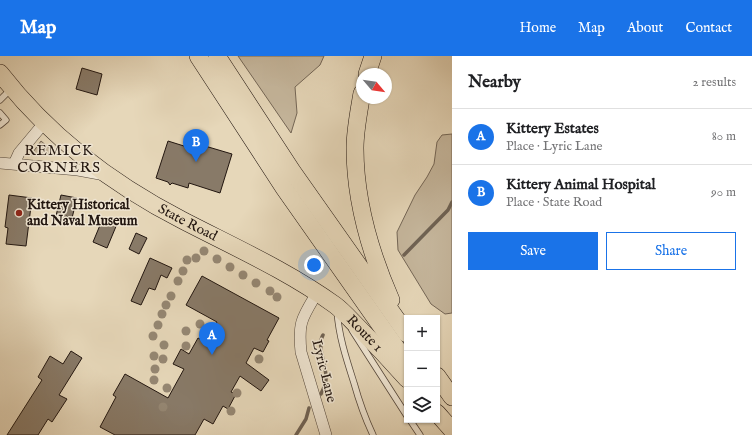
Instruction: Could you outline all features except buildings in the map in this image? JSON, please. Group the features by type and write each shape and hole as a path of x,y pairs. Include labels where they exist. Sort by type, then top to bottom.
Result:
{"main road":[{"path":"198,56 284,188 404,359"},
{"path":"217,56 292,171 404,330"},
{"path":"369,68 373,56"},
{"name":"State Road","path":"0,73 6,94 107,175 132,192 181,220 254,257 337,306"},
{"path":"360,104 355,147 356,175 359,197 369,241 381,275 404,324"},
{"name":"Route 1","path":"337,306 370,338 404,376"},
{"path":"440,380 452,397"}],"street":[{"path":"14,164 19,153 44,123"},
{"path":"0,163 78,170 107,175"},
{"name":"Lyric Lane","path":"317,293 301,321 300,338 301,352 326,435"}],"lane":[{"path":"0,113 6,120 0,125"},
{"path":"337,306 404,411"},
{"path":"337,306 338,326 342,349 364,416 373,435"},
{"path":"412,423 420,435"}],"shaded area":[{"path":"238,56 324,56 320,65 295,87 297,113 291,133"},
{"path":"452,134 452,313 445,314 431,304 398,250 397,232 415,195 434,164 437,142 442,135"},
{"path":"41,141 55,153 31,155"}],"waterway":[{"path":"404,255 448,210 452,202"},
{"path":"321,394 326,379 321,350 321,340 323,335"},
{"path":"296,435 306,419 309,408"}],"place":[{"name":"Kittery Animal Hospital","path":"196,162"},
{"name":"Kittery Historical and Naval Museum","path":"19,213"},
{"name":"Kittery Estates","path":"212,355"}],"district":[{"name":"REMICK CORNERS","path":"59,158"}]}
